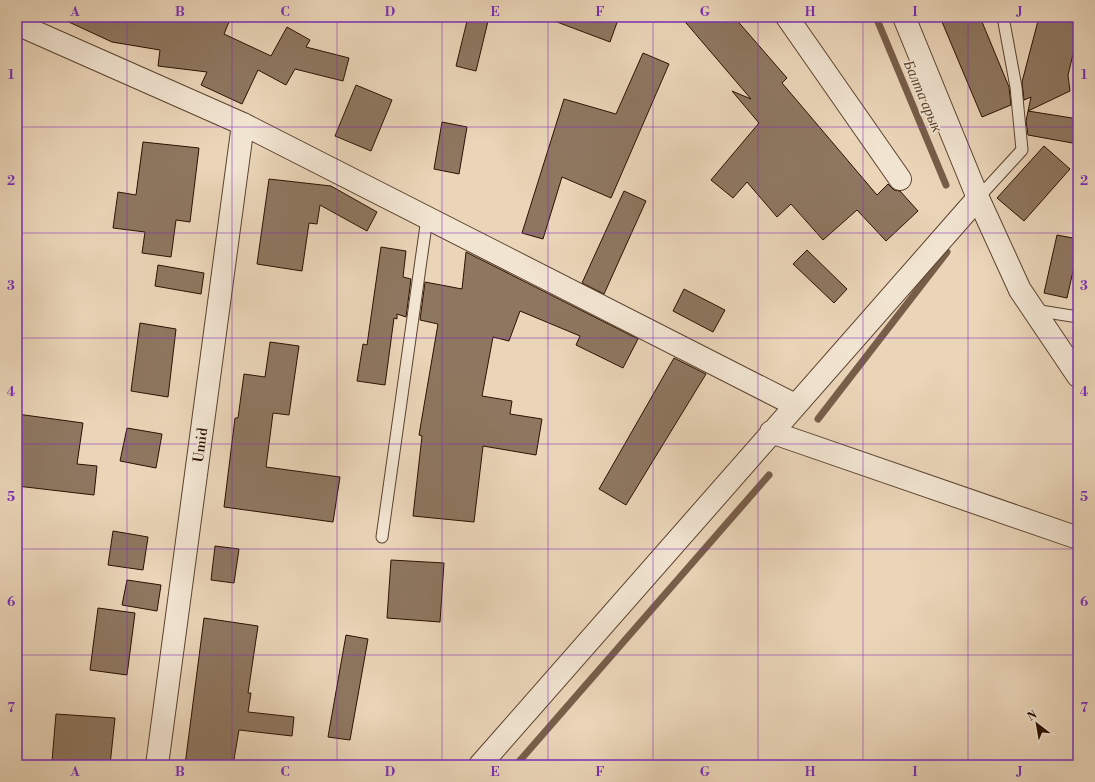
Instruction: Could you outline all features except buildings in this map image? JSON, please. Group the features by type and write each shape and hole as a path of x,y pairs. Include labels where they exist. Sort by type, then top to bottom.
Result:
{"street":[{"path":"787,17 900,179"},
{"path":"904,17 978,198 1020,290 1078,376"},
{"path":"17,24 243,124 795,405"},
{"name":"Umid","path":"157,765 243,124"},
{"path":"480,765 978,198"},
{"path":"771,432 1078,538"}],"lane":[{"path":"978,198 1022,150 1016,87 1003,17"},
{"path":"382,537 427,218"},
{"path":"1033,310 1078,317"}],"waterway":[{"name":"Балта арык","path":"876,17 946,185"},
{"path":"818,419 947,252"},
{"path":"516,765 769,475"}]}
